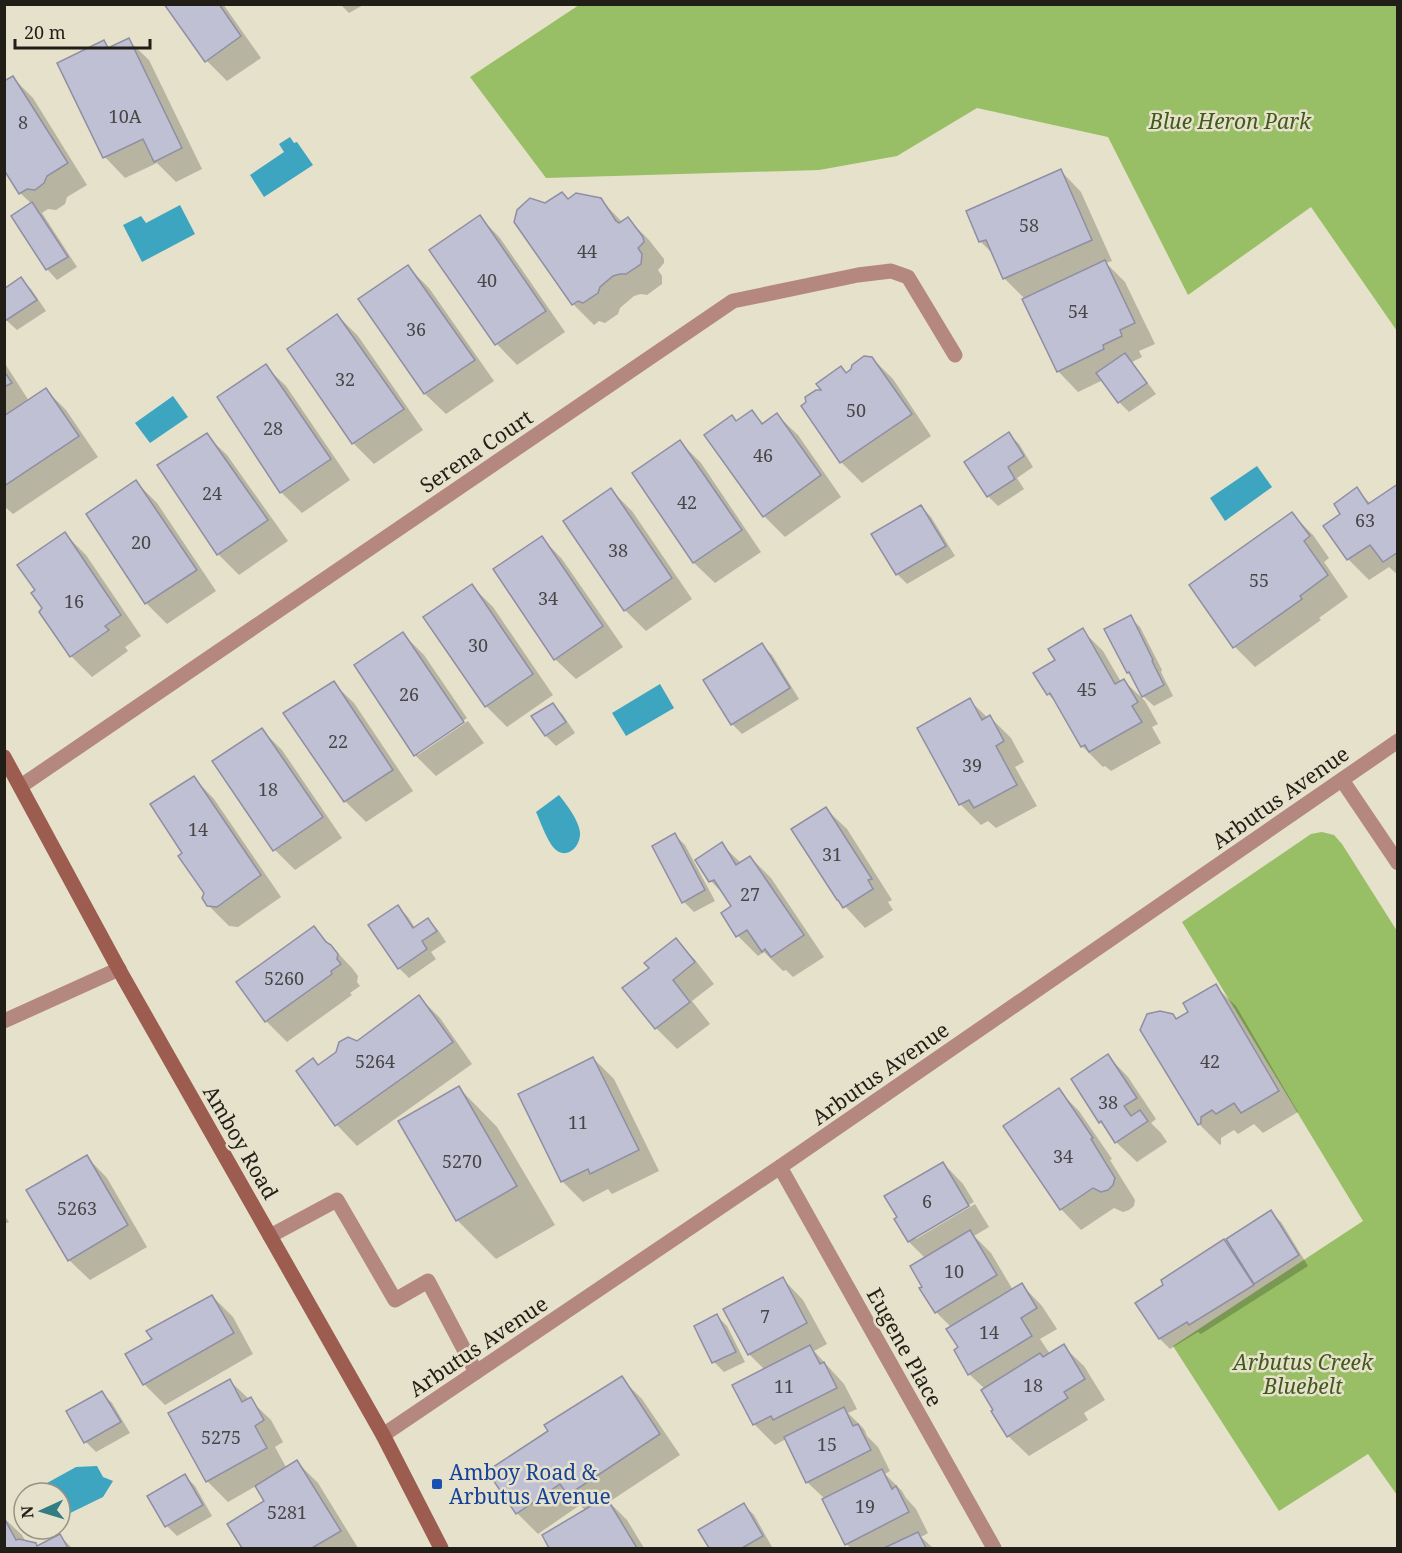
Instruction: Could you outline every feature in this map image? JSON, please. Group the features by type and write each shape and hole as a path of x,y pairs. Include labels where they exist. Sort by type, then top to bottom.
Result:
{"main road":[{"name":"Amboy Road","path":"4,757 119,969 383,1435 441,1548"}],"street":[{"name":"Serena Court","path":"21,786 733,301 858,275 891,271 908,277 955,354"},
{"name":"Arbutus Avenue","path":"383,1435 780,1167 1398,741"},
{"path":"1342,780 1398,863"},
{"path":"4,1021 119,969"},
{"name":"Eugene Place","path":"780,1167 994,1548"},
{"path":"270,1236 337,1200 395,1300 428,1281 476,1372"}],"green space":[{"name":"Blue Heron Park","path":"579,5 1397,5 1397,331 1311,207 1188,295 1108,137 977,108 897,156 819,170 546,178 470,77"},
{"name":"Arbutus Creek Bluebelt","path":"1322,832 1334,835 1342,844 1397,931 1397,1495 1368,1454 1279,1511 1173,1346 1363,1221 1182,922 1311,834"}],"water":[{"path":"290,137 294,143 297,142 313,165 264,197 250,175 284,152 279,144"},
{"path":"180,205 195,234 142,262 123,225 141,216 146,223"},
{"path":"173,396 188,417 150,443 135,423"},
{"path":"1257,466 1272,487 1225,521 1210,498"},
{"path":"660,684 674,708 626,736 612,713"},
{"path":"559,795 575,817 580,832 575,848 567,853 557,851 553,847 536,812"},
{"path":"97,1466 103,1477 113,1481 103,1497 72,1512 72,1481 51,1481 76,1467"}],"building":[{"path":"164,4 219,4 241,36 205,62"},
{"path":"129,38 182,148 154,162 143,139 103,158 57,63 104,40 108,48"},
{"path":"13,76 68,163 47,176 44,183 35,190 27,189 19,194 4,170 4,81"},
{"path":"1061,169 1092,240 1003,279 986,240 979,242 966,211"},
{"path":"562,192 568,199 576,193 601,198 616,221 619,223 628,217 643,237 644,242 638,248 642,254 641,264 626,274 613,276 600,287 598,293 583,303 578,301 572,305 514,222 517,210 530,198 545,203"},
{"path":"32,202 68,257 46,270 11,216"},
{"path":"480,215 546,311 495,345 429,250"},
{"path":"1105,260 1135,323 1120,330 1122,336 1103,345 1104,349 1057,372 1022,299"},
{"path":"408,265 475,360 424,394 358,299"},
{"path":"21,277 37,300 5,321 4,289"},
{"path":"337,314 404,409 352,444 287,349"},
{"path":"1125,353 1147,383 1118,403 1096,373"},
{"path":"864,356 872,357 912,414 840,463 801,406 806,402 805,397 816,390 821,390 816,384 841,366 846,373"},
{"path":"266,364 331,459 280,493 217,397"},
{"path":"4,371 12,383 4,387"},
{"path":"46,388 79,436 4,486 4,416"},
{"path":"752,410 762,424 777,413 821,475 763,517 704,435 732,415 736,421"},
{"path":"1009,432 1024,456 1008,467 1015,479 987,497 964,462"},
{"path":"207,433 268,520 217,555 157,465"},
{"path":"680,440 742,530 693,563 632,473"},
{"path":"136,480 197,570 145,604 86,514"},
{"path":"1398,484 1398,552 1383,562 1370,545 1347,560 1323,526 1340,514 1334,504 1357,487 1368,504"},
{"path":"611,488 672,578 624,611 563,521"},
{"path":"921,505 946,546 896,575 871,534"},
{"path":"1292,512 1310,536 1304,541 1328,575 1300,596 1302,599 1233,648 1189,585"},
{"path":"65,532 121,615 105,626 109,630 70,657 39,612 42,608 31,593 35,590 17,565"},
{"path":"542,536 603,626 554,660 493,569"},
{"path":"472,584 533,674 485,707 423,617"},
{"path":"1131,615 1164,685 1142,697 1104,629"},
{"path":"1083,628 1115,684 1124,679 1138,702 1132,706 1142,722 1089,752 1085,745 1081,747 1050,693 1047,695 1033,673 1055,660 1048,649"},
{"path":"403,632 464,722 414,756 354,665"},
{"path":"762,643 790,688 731,725 703,680"},
{"path":"334,681 393,770 344,802 283,713"},
{"path":"970,698 982,720 990,715 1004,741 996,746 1017,785 974,808 969,800 959,805 917,728"},
{"path":"553,703 566,722 545,736 531,716"},
{"path":"262,728 323,817 273,851 212,761"},
{"path":"194,776 261,875 217,907 207,906 202,898 204,893 178,856 182,853 150,804"},
{"path":"826,807 872,879 868,880 873,889 843,908 791,829"},
{"path":"675,833 705,890 682,903 652,846"},
{"path":"722,842 736,865 750,856 804,935 771,957 765,949 762,952 747,930 736,937 721,913 731,906 714,880 709,882 695,860"},
{"path":"398,905 413,928 428,918 437,931 422,941 427,949 398,969 368,925"},
{"path":"314,926 338,954 337,959 341,964 331,971 332,974 265,1022 236,982"},
{"path":"676,938 695,962 673,980 690,1002 655,1029 622,988 649,968 644,963"},
{"path":"1216,984 1279,1091 1241,1113 1234,1103 1216,1114 1212,1110 1201,1117 1201,1123 1198,1125 1140,1030 1147,1014 1160,1011 1173,1014 1176,1019 1188,1012 1183,1003"},
{"path":"419,995 453,1042 335,1126 296,1071 313,1058 318,1065 336,1052 339,1042 348,1037 357,1041"},
{"path":"1108,1054 1137,1098 1124,1106 1131,1116 1140,1110 1148,1121 1115,1143 1101,1121 1099,1123 1071,1079"},
{"path":"593,1057 639,1150 590,1174 588,1169 561,1182 518,1094"},
{"path":"459,1086 517,1186 456,1221 398,1121"},
{"path":"1059,1088 1093,1138 1091,1139 1115,1178 1108,1190 1101,1192 1093,1188 1060,1210 1003,1126"},
{"path":"87,1155 128,1225 68,1261 26,1190"},
{"path":"943,1162 969,1206 908,1242 894,1219 897,1217 884,1196"},
{"path":"1271,1210 1299,1255 1254,1284 1226,1239"},
{"path":"970,1230 997,1275 935,1313 919,1288 922,1287 910,1266"},
{"path":"1224,1239 1254,1285 1189,1325 1187,1322 1159,1339 1135,1303 1163,1285 1161,1280"},
{"path":"783,1277 807,1323 748,1355 723,1309"},
{"path":"1022,1283 1037,1308 1021,1318 1032,1336 968,1375 954,1350 958,1347 946,1329"},
{"path":"212,1295 234,1333 143,1385 125,1354 152,1339 146,1331"},
{"path":"717,1314 736,1352 712,1363 694,1326"},
{"path":"1064,1344 1085,1379 1064,1392 1068,1398 1007,1437 981,1390 1040,1353 1043,1357"},
{"path":"810,1345 820,1364 824,1362 837,1388 773,1420 771,1416 753,1425 732,1385"},
{"path":"622,1376 660,1434 568,1495 560,1484 516,1514 487,1471 548,1431 544,1425"},
{"path":"230,1379 242,1402 251,1397 264,1420 255,1426 267,1448 206,1482 168,1413"},
{"path":"102,1391 121,1422 84,1443 66,1411"},
{"path":"844,1407 853,1426 858,1424 871,1450 806,1483 784,1437"},
{"path":"297,1460 341,1531 312,1548 242,1548 227,1524 264,1501 255,1486"},
{"path":"882,1469 892,1489 896,1486 909,1512 845,1545 822,1499"},
{"path":"185,1474 203,1505 165,1527 147,1496"},
{"path":"606,1497 637,1548 549,1548 542,1535"},
{"path":"744,1503 763,1536 742,1548 709,1548 698,1530"},
{"path":"4,1518 12,1533 12,1541 28,1541 36,1543 37,1546 47,1541 64,1541 68,1548 4,1548"},
{"path":"918,1532 926,1548 884,1548"}],"place":[{"name":"Amboy Road & Arbutus Avenue","path":"437,1484"}]}
